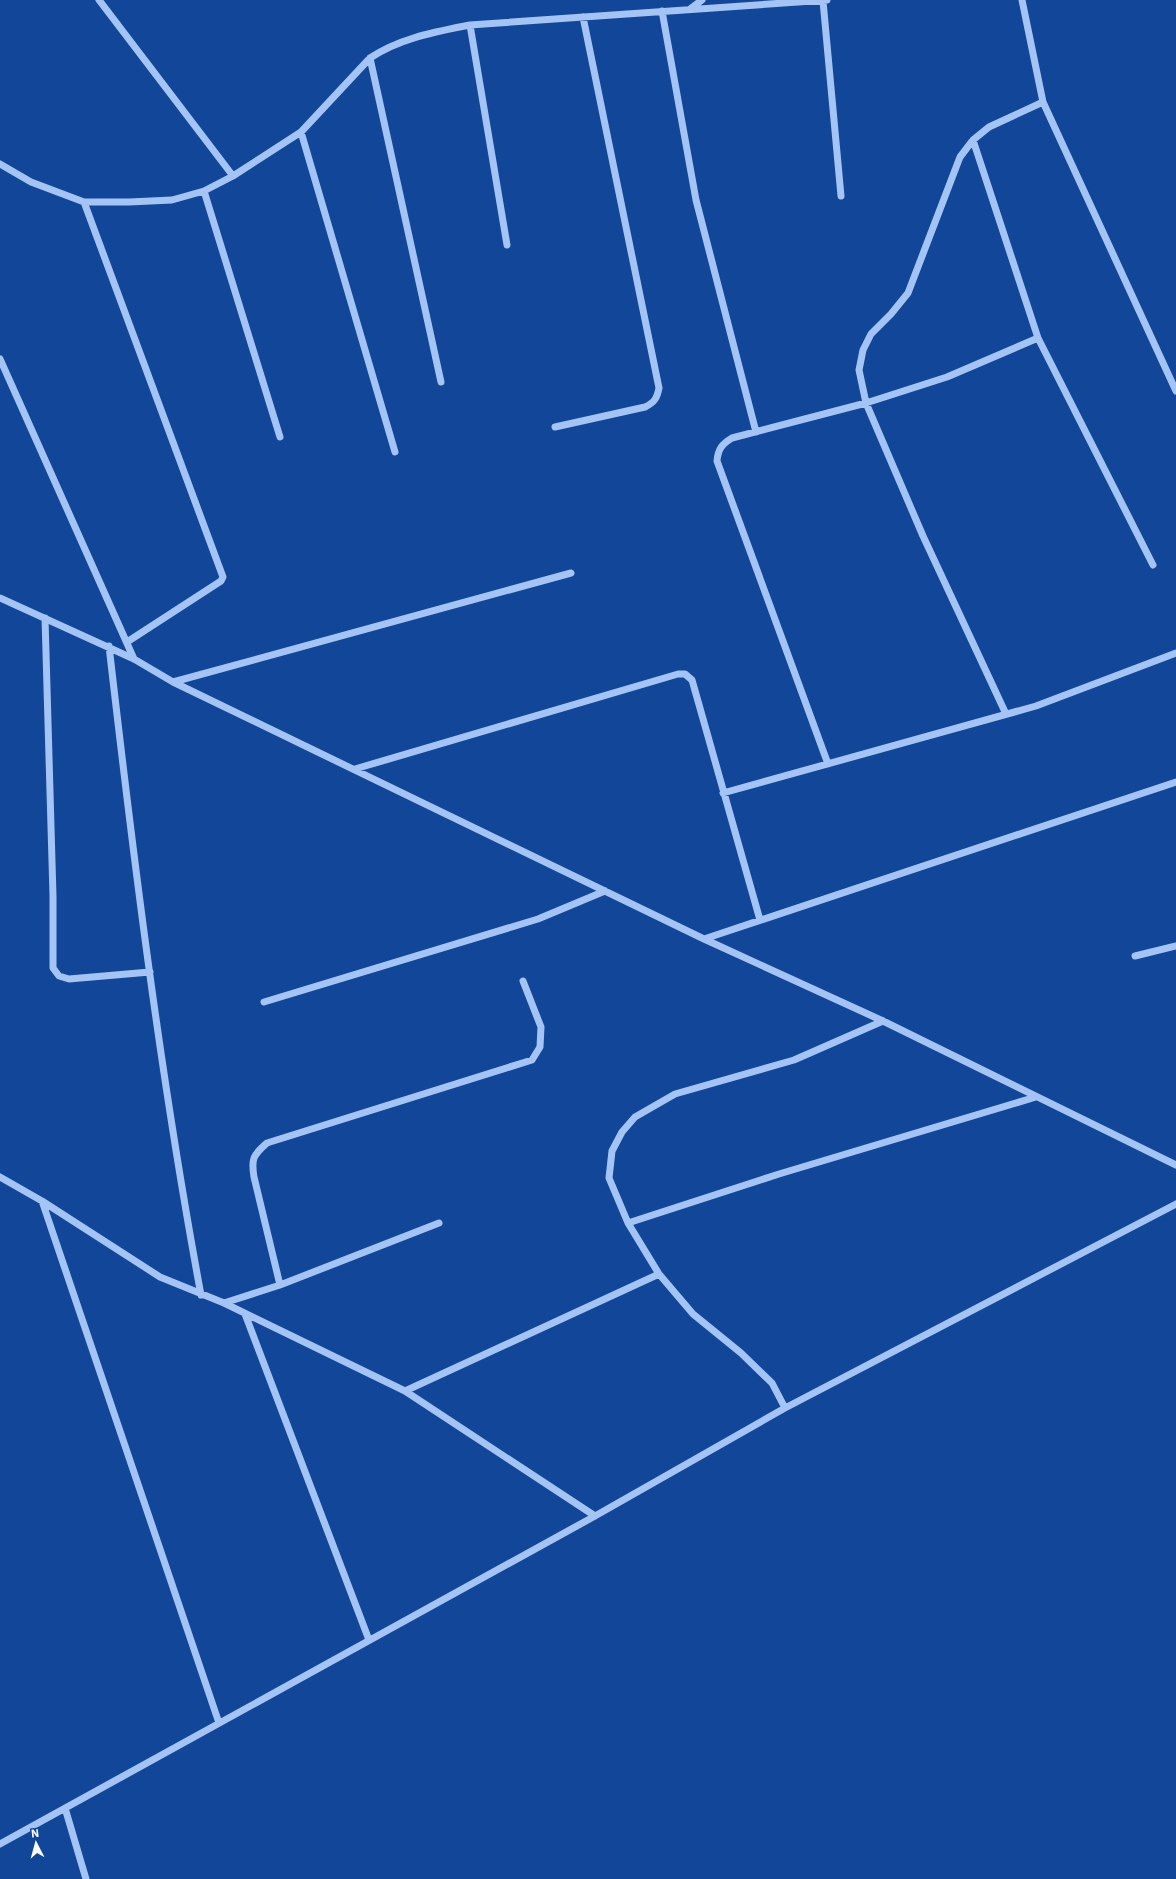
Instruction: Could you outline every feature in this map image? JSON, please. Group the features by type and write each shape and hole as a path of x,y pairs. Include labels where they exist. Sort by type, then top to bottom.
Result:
{"street":[{"path":"99,0 233,176"},
{"path":"690,9 702,0"},
{"path":"0,164 31,182 84,202 172,200 204,191 233,176 301,132 370,58 384,49 421,35 470,25 825,0 841,196"},
{"path":"1022,0 1043,102 1176,391"},
{"path":"662,11 696,200 756,432"},
{"path":"555,427 645,407 653,403 658,396 659,388 583,17"},
{"path":"470,25 507,245"},
{"path":"370,58 441,382"},
{"path":"1006,714 923,536 866,403 859,370 863,350 871,334 891,314 908,293 960,157 973,140 989,127 1043,102"},
{"path":"301,132 395,452"},
{"path":"973,140 1038,338 1153,565"},
{"path":"204,191 280,437"},
{"path":"84,202 222,575 221,581 127,642"},
{"path":"828,764 717,461 718,452 723,444 732,438 866,403 947,376 1038,338"},
{"path":"0,359 134,658"},
{"path":"173,682 571,573"},
{"path":"0,598 134,658 173,682 704,938 883,1021 1176,1166"},
{"path":"45,618 53,896 53,968 59,976 69,979 150,972"},
{"path":"108,646 150,972 201,1295"},
{"path":"723,793 1036,706 1176,653"},
{"path":"355,769 678,674 685,674 692,680 760,920"},
{"path":"704,938 1176,782"},
{"path":"264,1002 538,919 606,891"},
{"path":"1135,956 1176,946"},
{"path":"280,1285 252,1161 257,1151 267,1143 532,1060 540,1048 541,1027 523,981"},
{"path":"785,1408 772,1383 741,1353 693,1314 659,1274 628,1223 609,1178 612,1151 622,1132 635,1117 675,1094 794,1060 883,1021"},
{"path":"628,1223 779,1174 1036,1096"},
{"path":"0,1177 42,1201 160,1277 201,1295 224,1303 405,1391 595,1516"},
{"path":"42,1201 219,1723"},
{"path":"0,1844 595,1516 785,1408 1176,1204"},
{"path":"224,1303 280,1285 439,1223"},
{"path":"405,1391 659,1274"},
{"path":"246,1314 369,1640"},
{"path":"65,1808 86,1879"}]}
